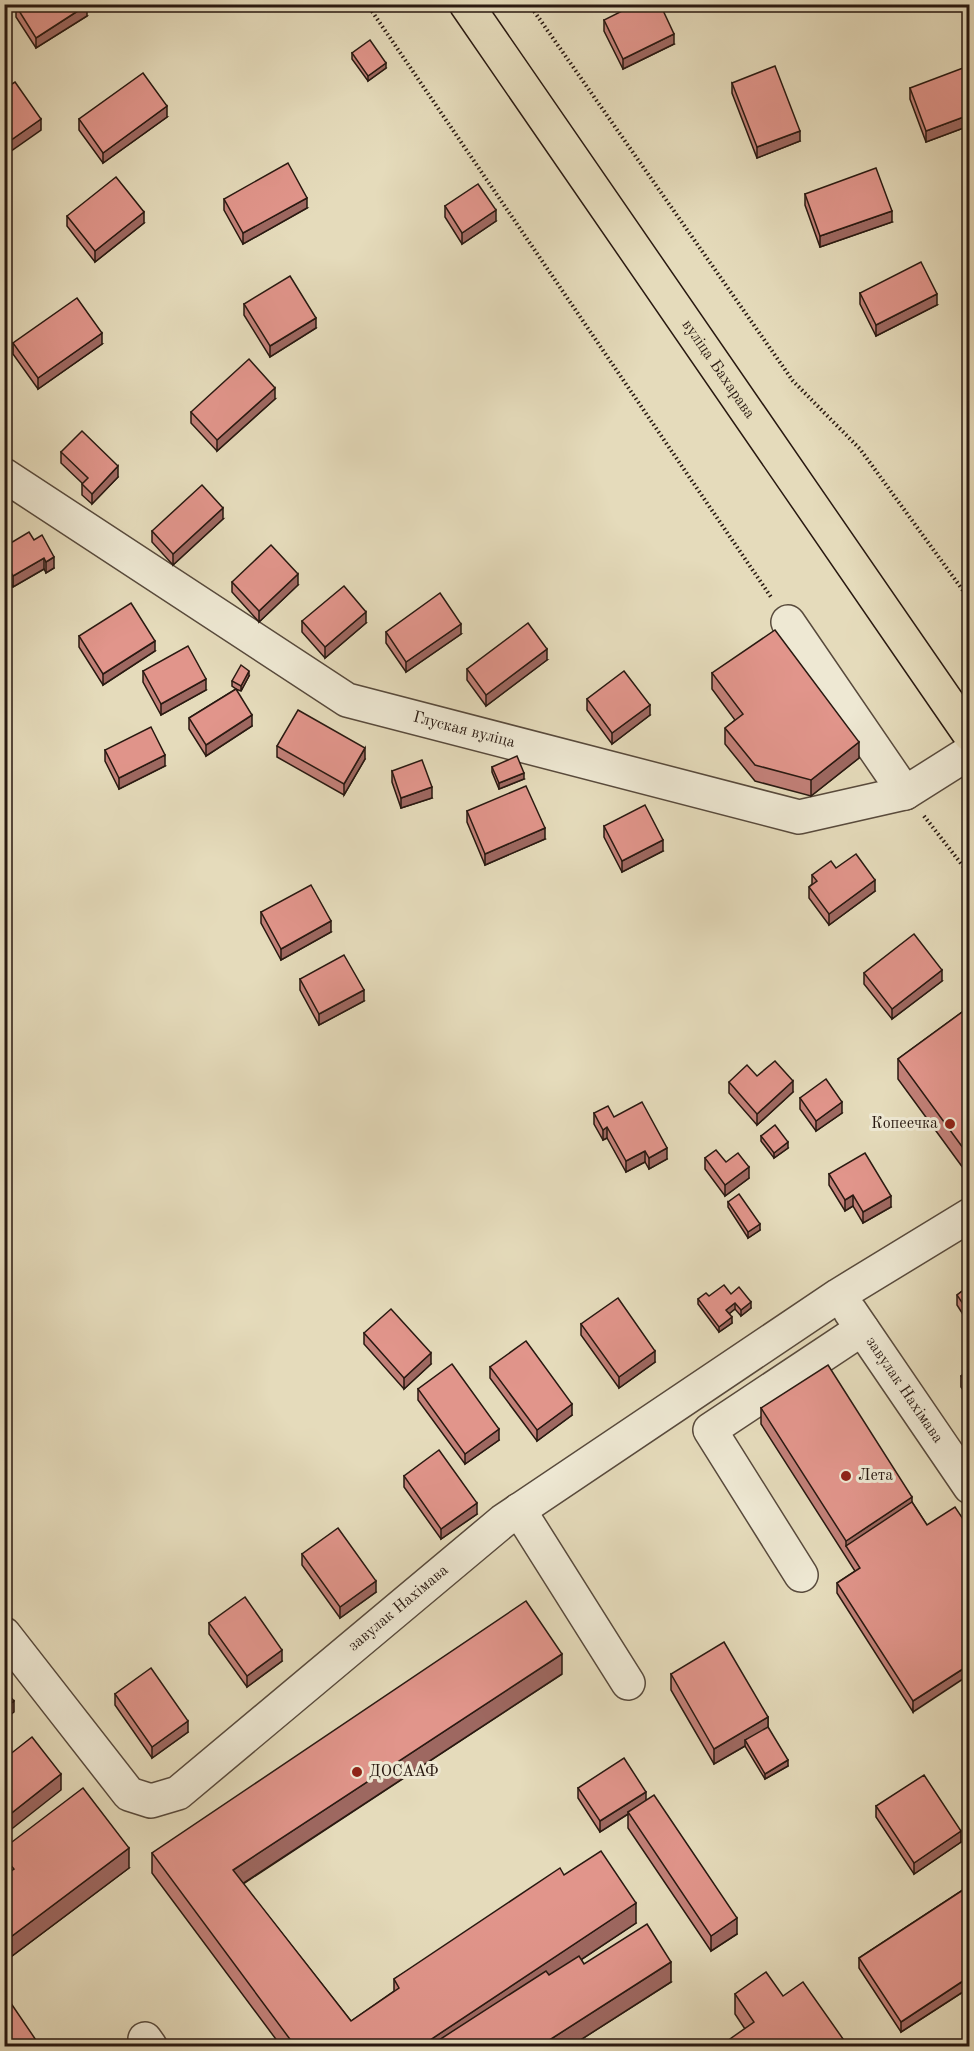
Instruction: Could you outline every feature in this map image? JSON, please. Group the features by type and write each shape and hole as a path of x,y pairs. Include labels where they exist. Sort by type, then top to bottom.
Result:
{"main road":[{"name":"вуліца Бахарава","path":"466,4 969,735"}],"street":[{"name":"Глуская вуліца","path":"4,475 347,700 799,817 905,793 969,752"},
{"path":"788,622 905,793"},
{"name":"завулак Нахімава","path":"4,1634 129,1794 151,1801 178,1793 519,1510 839,1295 969,1215"},
{"name":"завулак Нахімава","path":"839,1295 969,1487"},
{"path":"801,1575 710,1430 862,1329"},
{"path":"519,1510 628,1683"}],"path":[{"path":"367,4 788,622"},
{"path":"529,4 793,381 860,449 969,600"},
{"path":"905,793 969,875"}],"building":[{"path":"18,4 87,5 36,38 16,6"},
{"path":"636,4 660,4 674,34 623,59 604,20"},
{"path":"370,40 386,63 368,76 352,53"},
{"path":"775,66 800,131 757,147 732,83"},
{"path":"963,68 969,86 969,115 926,131 910,88"},
{"path":"143,73 167,106 103,153 79,119"},
{"path":"15,82 41,119 4,145 4,89"},
{"path":"288,163 307,198 243,233 224,199"},
{"path":"876,168 892,211 820,236 805,194"},
{"path":"116,177 144,212 95,251 67,216"},
{"path":"478,184 496,210 462,233 445,206"},
{"path":"921,262 937,294 876,325 860,293"},
{"path":"290,276 316,318 270,346 244,304"},
{"path":"77,298 102,333 38,378 13,343"},
{"path":"249,359 275,388 217,440 191,412"},
{"path":"82,431 118,466 92,494 82,484 88,478 61,452"},
{"path":"202,485 223,508 173,554 152,531"},
{"path":"29,532 34,540 42,535 54,557 46,562 44,558 13,576 4,561 4,547"},
{"path":"271,545 298,574 259,611 232,582"},
{"path":"344,586 366,612 325,647 302,621"},
{"path":"440,593 461,624 406,662 386,632"},
{"path":"131,603 155,641 103,674 79,636"},
{"path":"528,623 547,649 486,695 467,669"},
{"path":"775,630 859,742 811,780 755,765 725,728 743,714 712,673"},
{"path":"188,646 206,679 161,704 143,671"},
{"path":"241,665 249,671 241,686 232,681"},
{"path":"624,671 650,705 612,733 587,699"},
{"path":"236,689 252,715 206,745 189,718"},
{"path":"298,710 365,748 344,784 277,746"},
{"path":"151,727 165,755 119,778 105,750"},
{"path":"517,756 524,773 499,783 492,767"},
{"path":"422,760 432,787 401,798 392,771"},
{"path":"526,786 545,828 485,854 467,811"},
{"path":"645,805 663,840 622,861 604,826"},
{"path":"856,854 875,880 829,914 809,887 817,881 812,875 831,861 836,868"},
{"path":"311,885 331,921 281,949 261,912"},
{"path":"914,934 942,970 892,1009 864,973"},
{"path":"344,955 364,990 319,1014 300,979"},
{"name":"Копеечка","path":"969,1007 969,1149 966,1152 898,1059"},
{"path":"775,1061 793,1081 757,1114 729,1082 747,1065 757,1076"},
{"path":"826,1079 842,1102 816,1121 800,1098"},
{"path":"642,1102 667,1148 649,1158 645,1151 626,1161 607,1127 603,1130 594,1113 608,1106 614,1117"},
{"path":"775,1125 788,1142 774,1153 761,1136"},
{"path":"716,1150 726,1162 738,1153 749,1167 725,1185 705,1158"},
{"path":"865,1153 891,1196 863,1212 853,1195 845,1200 829,1174"},
{"path":"739,1194 760,1224 748,1232 728,1202"},
{"path":"724,1285 731,1294 739,1287 751,1302 741,1310 735,1303 726,1310 732,1317 719,1327 698,1299 706,1293 709,1296"},
{"path":"969,1286 969,1313 957,1295"},
{"path":"618,1298 655,1351 619,1377 581,1324"},
{"path":"391,1309 431,1353 404,1378 364,1333"},
{"path":"526,1341 572,1404 537,1430 490,1367"},
{"path":"452,1364 499,1429 465,1454 418,1389"},
{"path":"828,1365 912,1497 846,1541 761,1408"},
{"path":"969,1370 969,1387 961,1376"},
{"path":"439,1450 477,1503 441,1529 404,1476"},
{"path":"912,1502 927,1525 955,1507 969,1528 969,1665 913,1701 837,1583 860,1568 846,1546"},
{"path":"338,1528 376,1581 340,1607 302,1554"},
{"path":"245,1597 282,1650 247,1676 209,1623"},
{"name":"ДОСААФ","path":"526,1601 562,1654 233,1870 351,2021 399,1988 394,1979 560,1868 564,1875 601,1851 636,1903 421,2046 295,2046 152,1853"},
{"path":"724,1642 768,1717 714,1749 671,1674"},
{"path":"151,1668 188,1721 152,1747 115,1694"},
{"path":"4,1690 14,1701 4,1709"},
{"path":"768,1727 788,1760 765,1774 745,1740"},
{"path":"32,1737 61,1774 4,1819 4,1759"},
{"path":"624,1758 646,1792 600,1821 578,1788"},
{"path":"924,1775 961,1831 914,1863 876,1806"},
{"path":"83,1788 129,1848 4,1942 4,1876 14,1869 4,1857 4,1848"},
{"path":"654,1795 737,1918 711,1936 628,1812"},
{"path":"969,1886 969,1977 901,2022 859,1958"},
{"path":"647,1924 671,1962 540,2046 443,2046 439,2040 546,1971 549,1975 579,1956 584,1964"},
{"path":"766,1972 783,1996 803,1982 848,2046 720,2046 754,2022 735,1994"},
{"path":"6,1996 40,2046 4,2046 4,1997"}],"place":[{"name":"Копеечка","path":"950,1124"},
{"name":"Лета","path":"846,1476"},
{"name":"ДОСААФ","path":"357,1772"}]}
